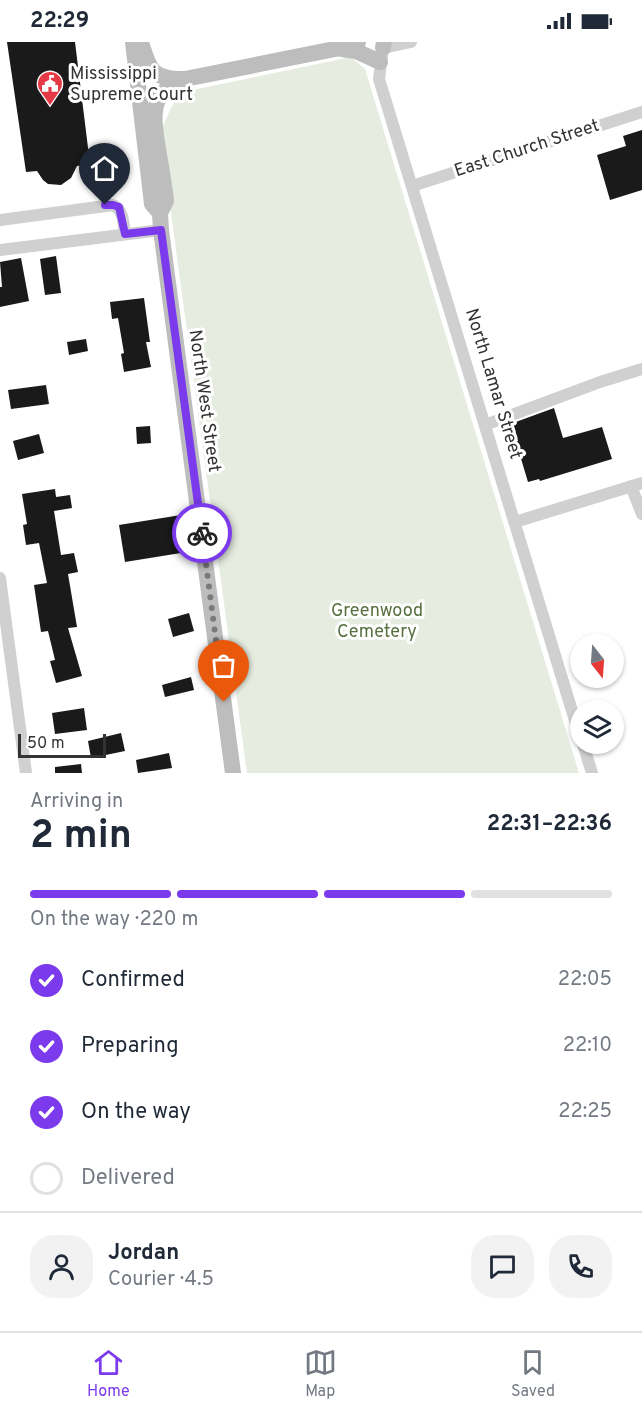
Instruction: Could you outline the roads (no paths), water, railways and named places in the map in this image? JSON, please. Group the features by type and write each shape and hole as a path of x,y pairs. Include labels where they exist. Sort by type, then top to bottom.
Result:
{"street":[{"name":"North West Street","path":"133,42 152,204 161,221 232,773"},
{"path":"141,42 145,57 153,71 165,77 185,79 335,49 358,42"},
{"path":"335,49 382,50 411,42"},
{"name":"North Lamar Street","path":"382,50 380,79 570,704"},
{"name":"North West Street","path":"161,221 166,201 154,122 155,107 158,99 170,86 185,79"},
{"name":"East Church Street","path":"412,186 642,112"},
{"path":"0,220 113,205 119,207 125,234"},
{"path":"0,250 125,234 161,221"},
{"path":"485,424 642,369"},
{"path":"515,522 636,485 642,514"},
{"path":"0,578 27,773"},
{"path":"586,754 592,773"}],"place":[{"name":"Mississippi Supreme Court","path":"50,107"}],"park label":[{"name":"Greenwood Cemetery","path":"377,621"}]}
